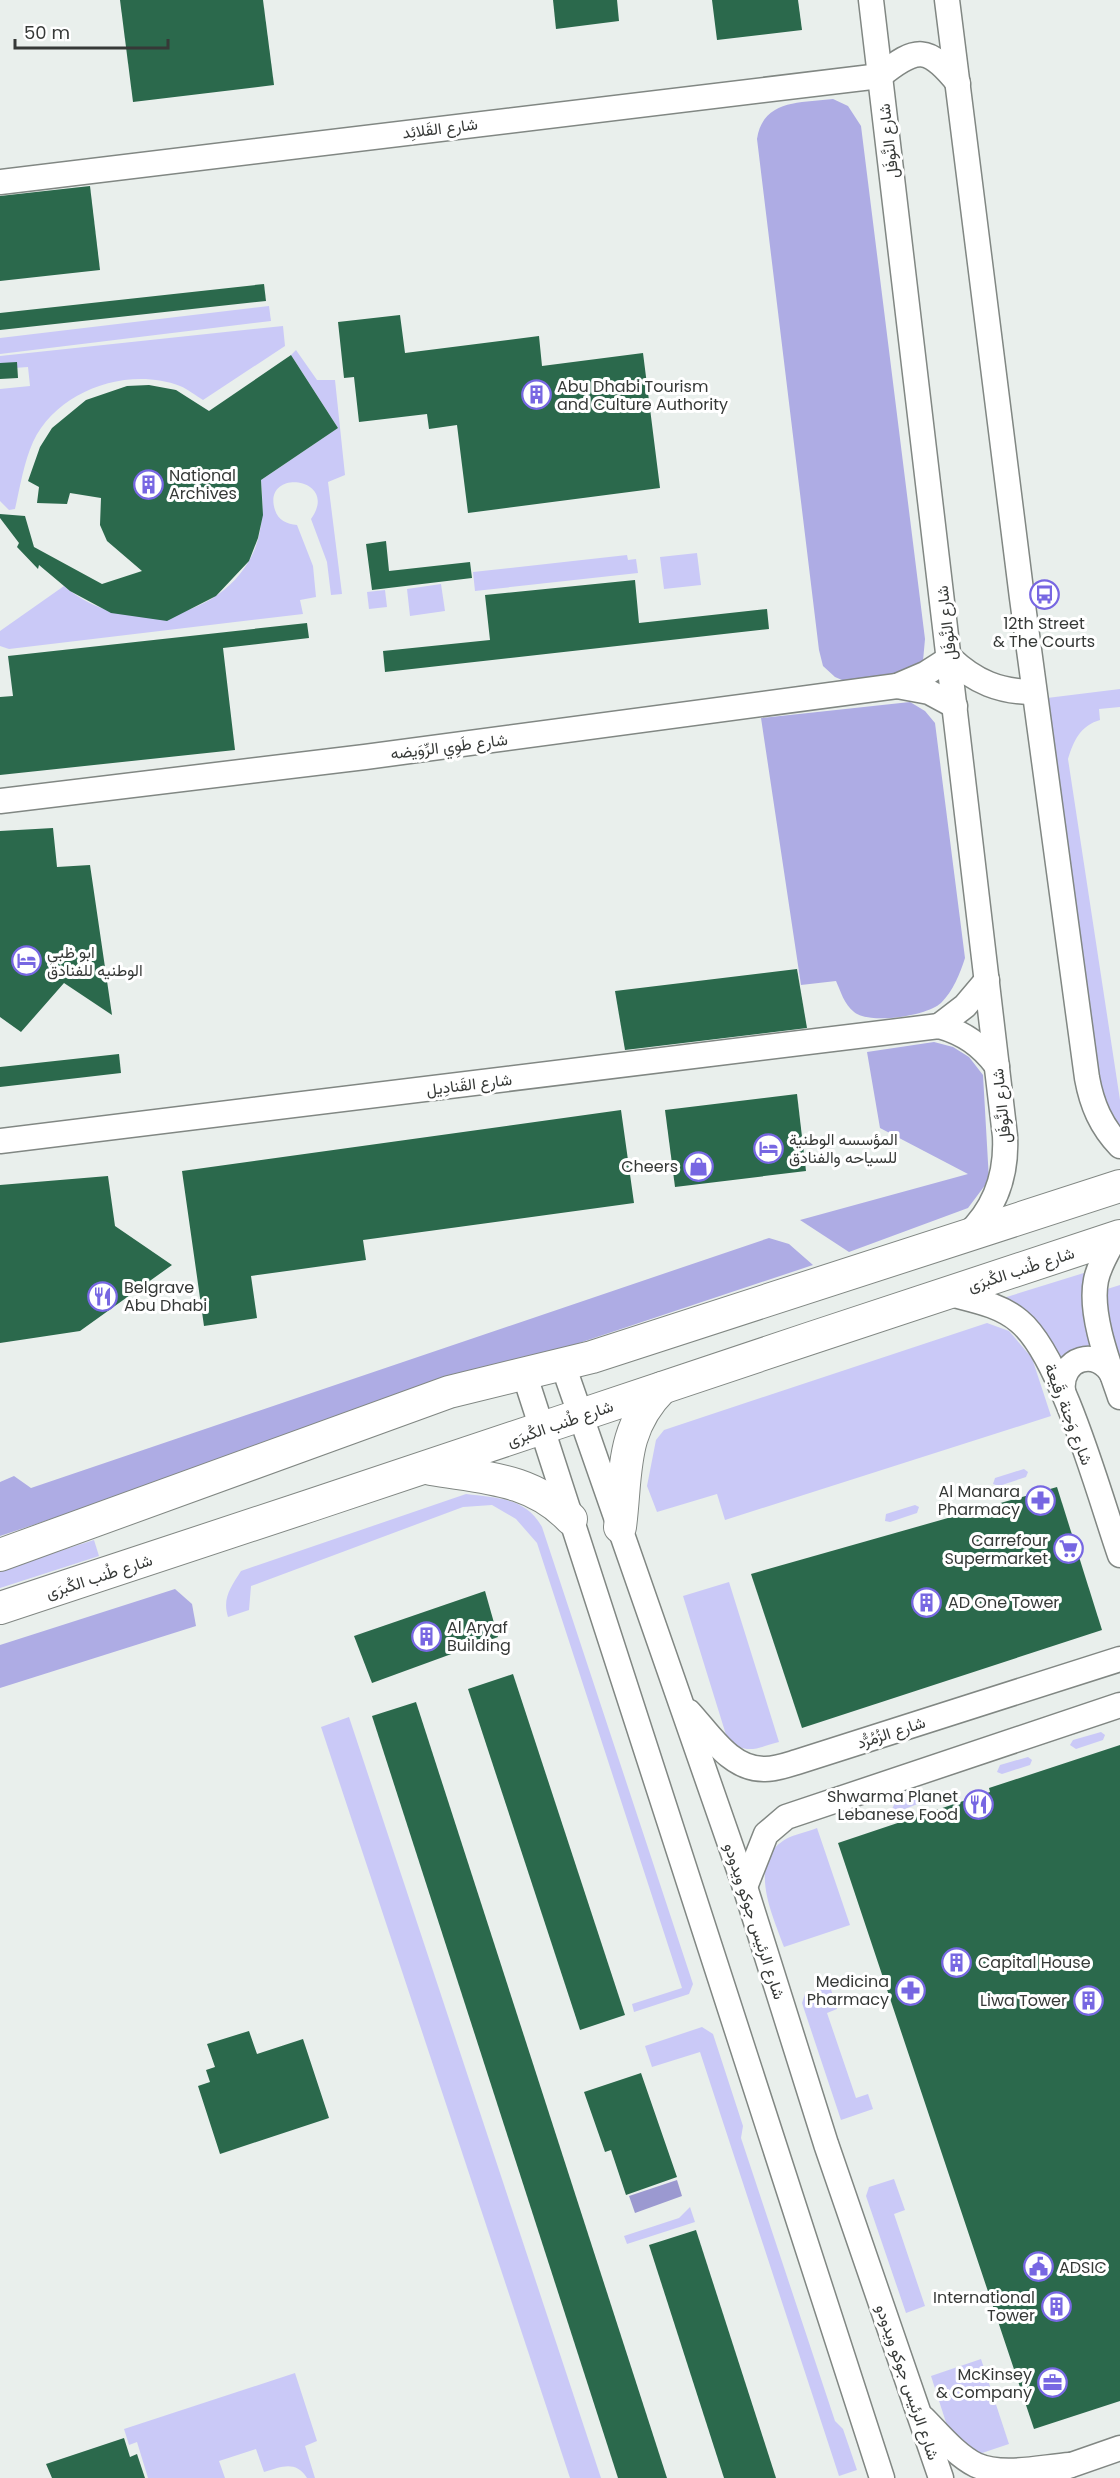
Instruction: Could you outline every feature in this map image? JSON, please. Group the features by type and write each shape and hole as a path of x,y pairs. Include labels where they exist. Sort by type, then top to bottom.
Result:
{"main road":[{"path":"0,1555 449,1392 563,1365 1120,1186"},
{"name":"شارع طُنب الكُبرَى","path":"0,1608 427,1469 662,1388 1117,1237"},
{"path":"620,1527 624,1469 631,1434 643,1409 662,1388"},
{"path":"427,1469 530,1488 559,1507 571,1519"}],"street":[{"name":"شارع النَّوفَل","path":"871,0 1005,1136 1005,1168 995,1198 978,1225 966,1236"},
{"path":"947,0 1034,692 1089,1089 1099,1119 1120,1146"},
{"path":"880,76 905,56 926,54 944,66 958,84"},
{"name":"شارع القَلائِد","path":"0,182 880,76"},
{"path":"950,658 974,678 988,685 1003,690 1034,692"},
{"name":"شارع طَوِي الرِّوَيضه","path":"0,801 365,757 897,686 925,674 950,658"},
{"name":"شارع طَوِي الرِّوَيضه","path":"897,686 929,692 955,706"},
{"path":"939,1026 965,1006 987,980"},
{"name":"شارع القَنادِيل","path":"0,1141 939,1026 953,1030 978,1044 997,1066"},
{"path":"1117,1237 1101,1264 1094,1292 1099,1325 1117,1387"},
{"name":"شارع وَجنة رقَيعة","path":"947,1293 984,1303 1018,1320 1041,1345 1063,1391 1120,1555"},
{"path":"1063,1391 1062,1383 1067,1368 1080,1359 1097,1359 1109,1369 1117,1387"},
{"name":"شارع الرئيس جوكو ويدودو","path":"563,1365 745,1887 826,2144 941,2478"},
{"path":"524,1373 879,2475"},
{"name":"شارع الزُمُرُّد","path":"682,1703 736,1762 750,1768 766,1770 1120,1659"},
{"path":"745,1887 766,1834 786,1817 1120,1705"},
{"path":"919,2415 963,2456 983,2467 1012,2470 1070,2465"},
{"path":"1039,2478 1120,2448"}],"shaded area":[{"path":"833,99 848,106 861,126 925,639 923,661 905,674 849,683 835,677 823,666 819,650 757,139 767,116 775,110 796,103"},
{"path":"269,306 271,321 0,354 0,338"},
{"path":"283,326 285,346 203,400 180,386 138,379 117,381 96,387 76,397 44,424 33,442 15,509 9,510 0,501 0,389 30,386 28,367 0,369 0,356"},
{"path":"296,350 317,380 335,380 345,475 328,482 342,594 331,595 327,562 311,519 317,505 316,494 309,486 288,483 279,487 274,496 275,510 283,521 297,525 313,566 316,597 300,600 303,614 9,649 0,646 0,631 64,586 86,601 111,611 136,616 162,616 188,610 211,599 232,583 254,552 260,532 261,480 338,428 291,355"},
{"path":"697,553 701,585 664,589 660,557"},
{"path":"627,555 628,560 636,559 638,573 475,591 473,572"},
{"path":"441,584 445,611 410,616 407,589"},
{"path":"385,590 387,607 369,609 367,592"},
{"path":"1120,689 1120,707 1099,709 1100,720 1083,730 1068,759 1120,1100 1120,1127 1113,1121 1103,1102 1047,698"},
{"path":"910,702 925,711 935,723 965,958 953,988 934,1008 912,1015 872,1018 862,1016 851,1009 843,998 836,981 801,985 761,718"},
{"path":"934,1042 953,1047 969,1057 983,1075 989,1180 968,1208 849,1252 800,1220 968,1174 880,1128 867,1052"},
{"path":"769,1238 789,1244 813,1265 0,1536 0,1482 14,1476 31,1488"},
{"path":"1087,1272 1083,1295 1083,1315 1094,1357 1060,1363 997,1300"},
{"path":"1120,1285 1120,1376 1105,1334 1104,1290"},
{"path":"987,1323 1009,1331 1032,1358 1051,1416 725,1520 717,1494 657,1512 647,1486 656,1440 664,1430"},
{"path":"1024,1469 1028,1472 1026,1477 999,1486 993,1484 995,1478"},
{"path":"466,1494 499,1498 519,1504 535,1517 542,1527 693,1984 689,1994 634,2012 632,2004 682,1988 537,1543 516,1519 492,1505 463,1507 251,1586 249,1610 228,1617 227,1598 241,1571"},
{"path":"915,1505 919,1507 917,1513 890,1522 885,1521 886,1514"},
{"path":"94,1540 99,1556 0,1588 0,1570"},
{"path":"729,1582 779,1742 752,1749 740,1747 727,1738 683,1596"},
{"path":"175,1589 192,1604 196,1626 0,1688 0,1645"},
{"path":"349,1717 601,2478 570,2478 321,1727"},
{"path":"1101,1732 1105,1735 1103,1740 1076,1749 1070,1745 1073,1740"},
{"path":"1028,1757 1032,1760 1030,1765 1002,1774 997,1772 1000,1765"},
{"path":"931,1790 935,1792 933,1798 897,1812 892,1809 895,1803"},
{"path":"817,1828 850,1925 784,1947 766,1890 767,1861 774,1849 786,1839"},
{"path":"830,1986 837,2009 827,2013 856,2098 868,2094 873,2109 841,2120 802,2003 805,1994"},
{"path":"702,2027 713,2034 743,2126 741,2138 835,2421 843,2429 857,2470 839,2476 700,2052 652,2067 645,2046"},
{"path":"894,2179 905,2210 894,2214 925,2306 906,2313 866,2196 869,2187"},
{"path":"677,2180 682,2196 635,2213 629,2196"},
{"path":"690,2207 695,2222 627,2244 624,2236 679,2218"},
{"path":"981,2359 1009,2444 976,2455 952,2441 931,2376"},
{"path":"295,2373 317,2441 305,2446 315,2478 307,2478 298,2469 288,2466 264,2472 256,2449 219,2461 225,2478 148,2478 137,2442 129,2445 124,2429"}],"building":[{"path":"120,0 263,0 274,85 133,102"},
{"path":"553,0 617,0 619,21 556,29"},
{"path":"712,0 798,0 802,30 717,40"},
{"path":"90,186 100,270 0,281 0,196"},
{"path":"264,284 266,301 0,330 0,313"},
{"name":"Abu Dhabi Tourism and Culture Authority","path":"400,315 405,353 539,336 542,366 643,353 660,488 468,513 457,425 429,429 427,414 359,422 354,377 344,378 338,322"},
{"name":"National Archives","path":"291,355 338,428 261,480 263,515 258,538 249,561 216,596 167,621 111,613 70,591 39,565 38,569 17,547 19,543 0,518 0,514 25,516 34,547 102,584 142,571 107,541 100,525 101,498 70,493 67,504 37,503 39,487 28,481 40,447 52,428 86,400 127,386 149,385 176,390 209,411"},
{"path":"17,362 18,378 0,379 0,363"},
{"path":"386,541 389,571 470,562 472,578 372,590 366,544"},
{"path":"635,580 639,623 767,609 769,629 385,672 383,651 490,640 485,595"},
{"path":"307,623 309,638 223,648 235,750 0,775 0,697 13,696 8,656"},
{"path":"53,828 57,867 90,865 112,1015 64,983 21,1032 0,1017 0,831"},
{"path":"797,969 807,1028 625,1050 615,991"},
{"path":"119,1054 121,1073 0,1087 0,1067"},
{"path":"797,1094 806,1171 675,1187 665,1110"},
{"path":"621,1110 634,1203 363,1240 366,1260 251,1276 257,1318 204,1326 182,1171"},
{"path":"108,1176 115,1226 172,1265 80,1331 0,1343 0,1185"},
{"name":"AD One Tower","path":"1057,1487 1102,1630 802,1728 751,1574"},
{"name":"Al Aryaf Building","path":"485,1591 498,1637 372,1683 354,1636"},
{"path":"513,1674 625,2015 580,2030 468,1689"},
{"path":"416,1702 667,2478 618,2478 372,1716"},
{"path":"1120,1745 1120,2401 1034,2429 838,1843 990,1792 989,1788"},
{"path":"249,2031 257,2054 303,2039 329,2118 220,2154 198,2086 210,2082 206,2070 215,2067 207,2044"},
{"path":"641,2073 677,2177 626,2195 611,2150 605,2152 584,2092"},
{"path":"696,2230 776,2478 724,2478 649,2245"},
{"path":"124,2438 130,2457 137,2454 145,2478 52,2478 46,2464"}],"place":[{"name":"Abu Dhabi Tourism and Culture Authority","path":"536,395"},
{"name":"National Archives","path":"148,484"},
{"name":"12th Street & The Courts","path":"1044,595"},
{"name":"ابو ظبي الوطنيه للفنادق","path":"26,961"},
{"name":"المؤسسه الوطنية للسياحه والفنادق","path":"768,1148"},
{"name":"Cheers","path":"699,1166"},
{"name":"Belgrave Abu Dhabi","path":"103,1296"},
{"name":"Al Manara Pharmacy","path":"1041,1500"},
{"name":"Carrefour Supermarket","path":"1069,1549"},
{"name":"AD One Tower","path":"927,1602"},
{"name":"Al Aryaf Building","path":"426,1636"},
{"name":"Shwarma Planet Lebanese Food","path":"979,1805"},
{"name":"Capital House","path":"957,1962"},
{"name":"Medicina Pharmacy","path":"910,1990"},
{"name":"Liwa Tower","path":"1088,2000"},
{"name":"ADSIC","path":"1038,2267"},
{"name":"International Tower","path":"1056,2306"},
{"name":"McKinsey & Company","path":"1053,2383"}]}
